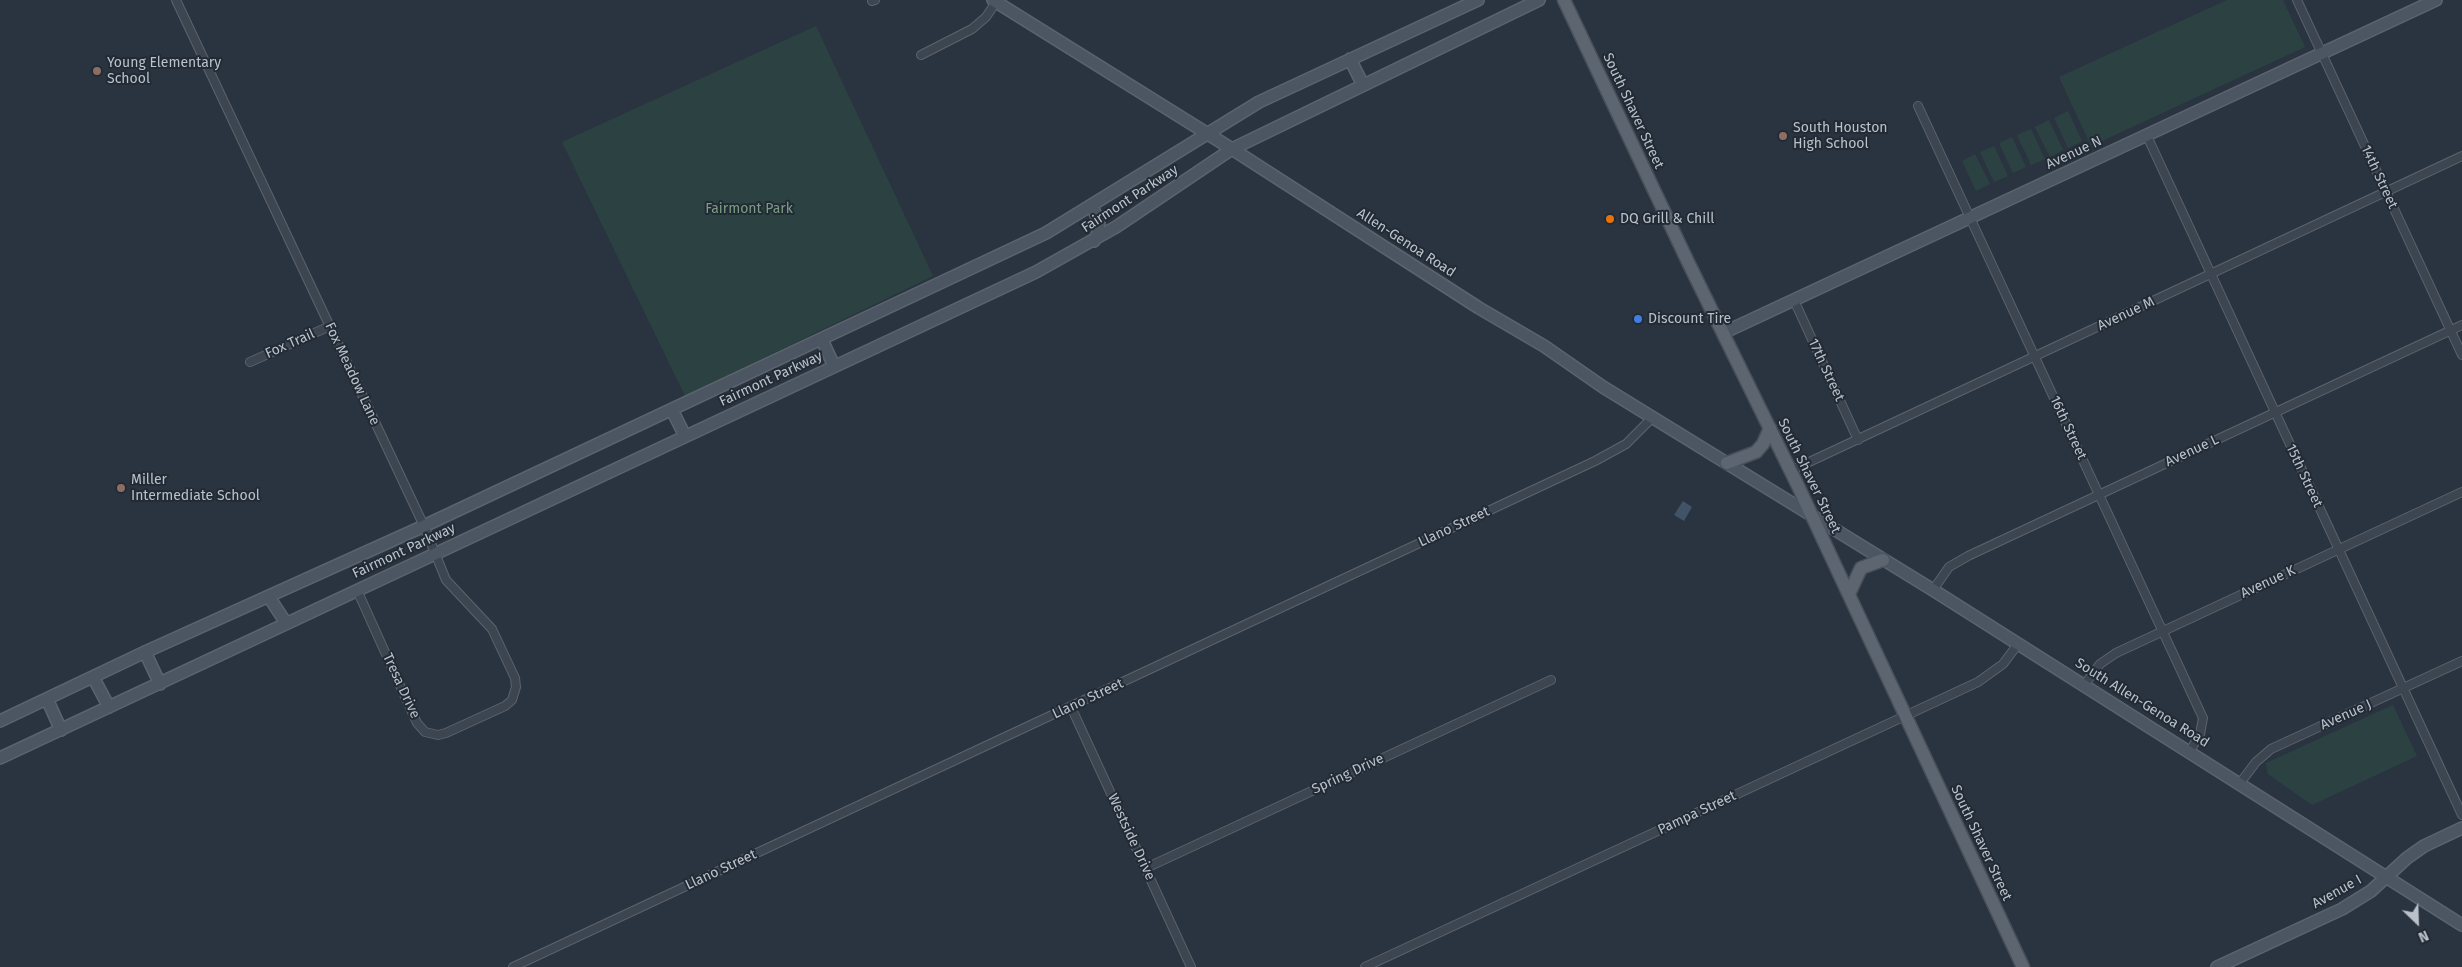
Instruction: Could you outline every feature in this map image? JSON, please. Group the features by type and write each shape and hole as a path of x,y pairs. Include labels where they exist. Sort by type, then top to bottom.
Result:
{"main road":[{"name":"Fairmont Parkway","path":"0,721 145,652 424,526 1046,233 1259,102 1478,0"},
{"name":"Fairmont Parkway","path":"0,758 1036,272 1094,241 1232,148 1539,0"},
{"name":"South Shaver Street","path":"1564,0 1723,334 1770,428 1808,513 1849,594 2023,967"},
{"name":"Avenue N","path":"1723,334 2436,0"},
{"name":"Allen-Genoa Road","path":"994,1 1232,148 1479,308 1544,346 1603,387 1808,513"},
{"path":"1350,59 1363,85"},
{"path":"1092,206 1099,222 1098,233 1094,241"},
{"path":"822,340 834,366"},
{"path":"672,410 685,436"},
{"path":"1727,462 1756,452 1763,444 1770,428"},
{"name":"South Allen-Genoa Road","path":"1808,513 2190,751 2462,925"},
{"path":"1849,594 1861,568 1883,560"},
{"path":"269,597 286,623"},
{"path":"145,652 160,684"},
{"path":"93,677 109,707"},
{"path":"47,699 61,730"},
{"name":"Avenue I","path":"2217,967 2342,909 2387,877 2407,858 2424,846 2462,828"}],"street":[{"name":"Fox Meadow Lane","path":"176,0 424,526 434,554 453,589 492,629 515,678 516,687 512,700 505,706 475,720"},
{"name":"14th Street","path":"2297,0 2462,355"},
{"path":"921,55 972,29 986,17 994,1"},
{"name":"16th Street","path":"1918,106 2203,718 2200,734 2190,751"},
{"name":"15th Street","path":"2147,136 2462,815"},
{"name":"Avenue M","path":"1790,471 2462,156"},
{"name":"17th Street","path":"1794,300 1858,440"},
{"name":"Avenue L","path":"1933,590 1949,567 1968,556 2462,325"},
{"name":"Fox Trail","path":"250,362 330,326"},
{"name":"Llano Street","path":"513,967 1595,461 1626,444 1653,417"},
{"name":"Avenue K","path":"2084,685 2100,664 2116,653 2462,492"},
{"name":"Tresa Drive","path":"357,590 421,727 430,734 438,735 475,720"},
{"name":"Pampa Street","path":"1365,967 1905,717 1994,673 2018,644"},
{"name":"Avenue J","path":"2240,783 2256,762 2272,748 2462,661"},
{"name":"Spring Drive","path":"1146,868 1551,680"},
{"name":"Westside Drive","path":"1070,707 1191,967"}],"green space":[{"path":"2227,0 2283,0 2305,47 2091,146 2059,77"},
{"name":"Fairmont Park","path":"816,26 933,276 685,396 562,142"},
{"path":"2068,111 2082,141 2068,148 2054,118"},
{"path":"2049,120 2063,150 2050,157 2035,127"},
{"path":"2031,129 2045,159 2031,165 2017,135"},
{"path":"2012,137 2026,167 2013,173 1999,143"},
{"path":"1994,146 2008,176 1994,182 1980,152"},
{"path":"1975,154 1990,184 1976,191 1962,161"},
{"path":"2393,705 2417,756 2312,805 2268,774 2266,763"}],"water":[{"path":"1683,501 1692,507 1684,521 1674,515"}],"place":[{"name":"Young Elementary School","path":"97,71"},
{"name":"South Houston High School","path":"1783,136"},
{"name":"DQ Grill & Chill","path":"1610,219"},
{"name":"Discount Tire","path":"1638,319"},
{"name":"Miller Intermediate School","path":"121,488"}]}
